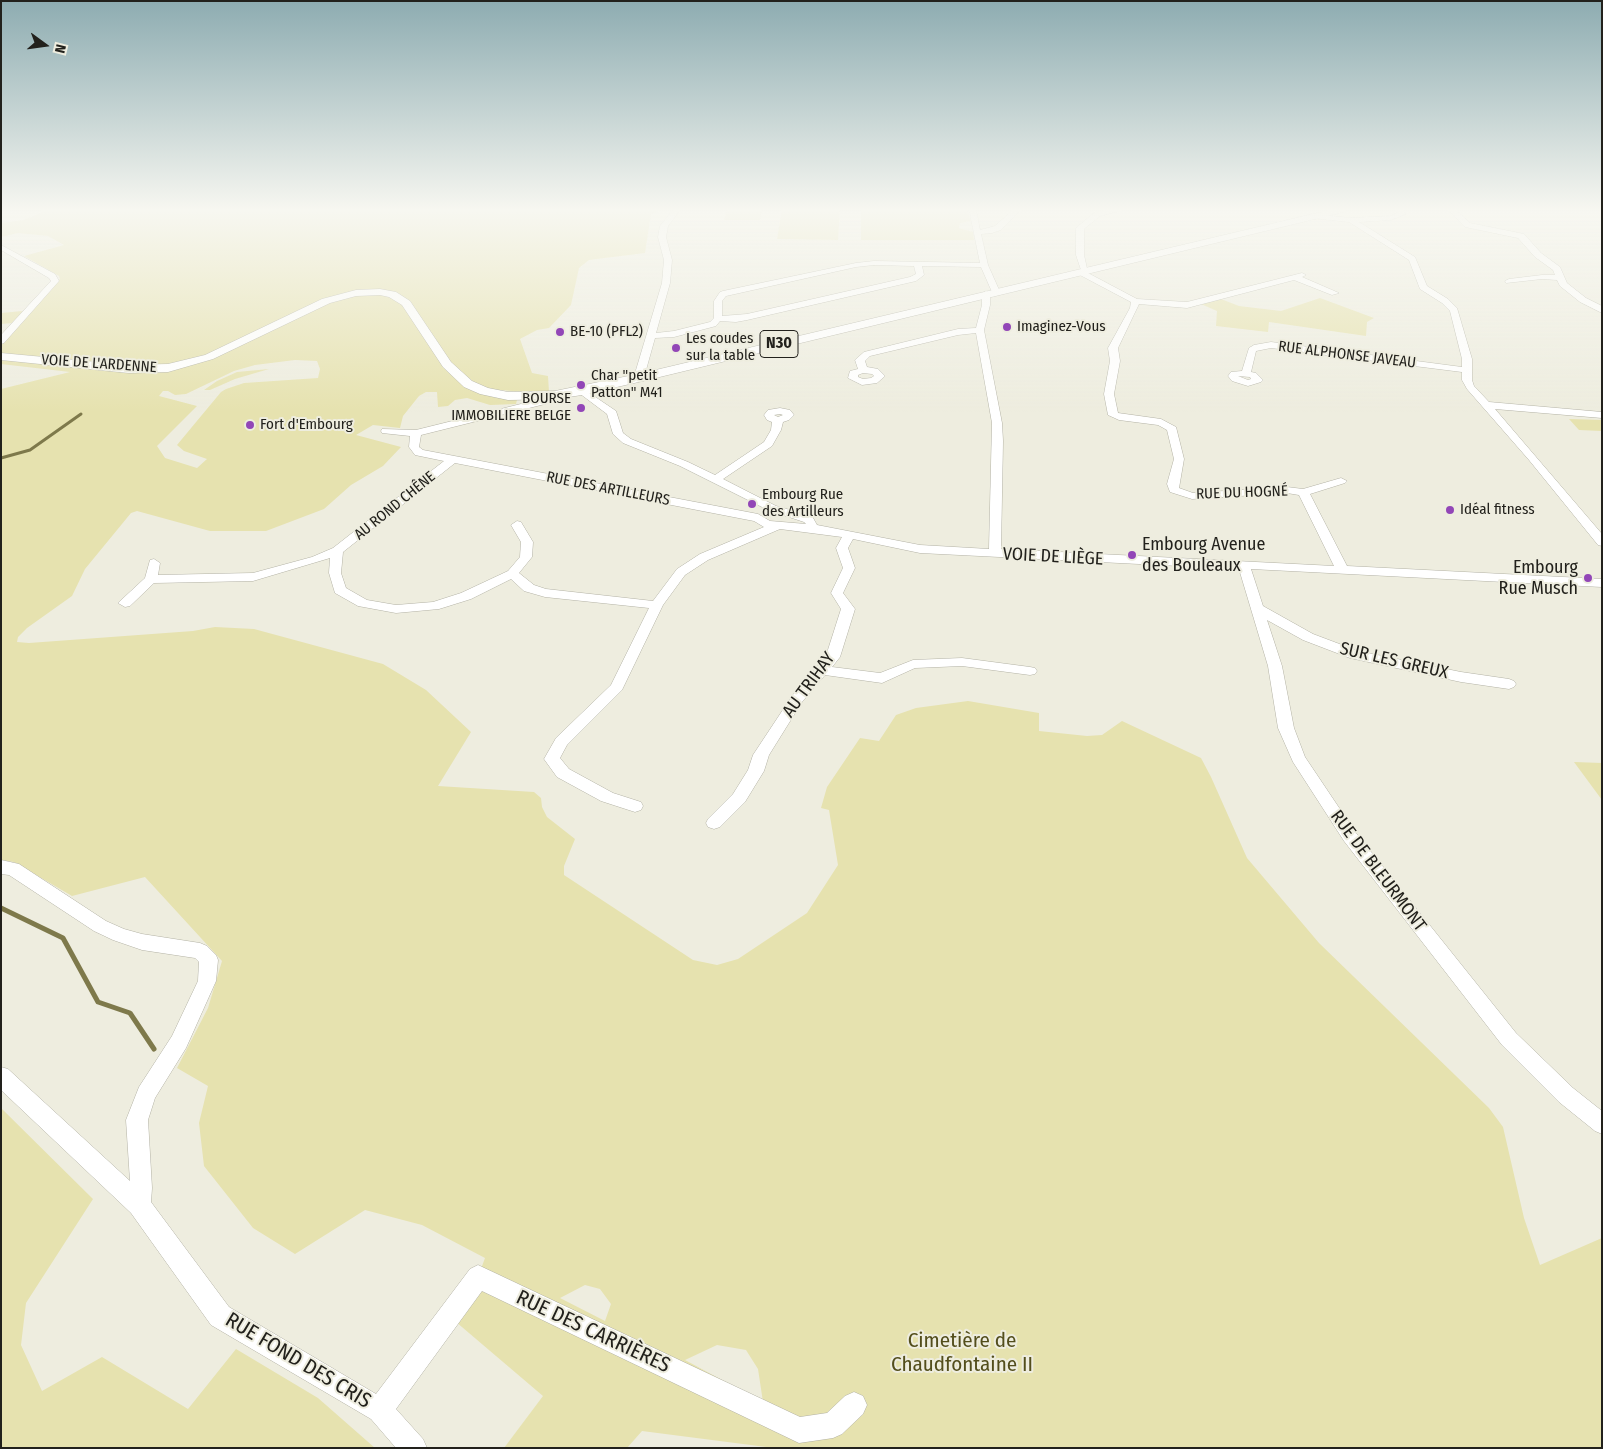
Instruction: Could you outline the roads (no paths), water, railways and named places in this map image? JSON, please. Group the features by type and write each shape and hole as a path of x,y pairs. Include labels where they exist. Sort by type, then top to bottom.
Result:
{"main road":[{"name":"VOIE DE L'ARDENNE","path":"1,356 129,368 168,368 209,357 326,301 356,293 380,292 392,294 406,303 446,364 468,384 508,396 555,395 644,377 1059,277"}],"street":[{"path":"1,341 55,281 52,277"},
{"path":"644,377 641,370 666,277"},
{"path":"650,336 674,334 712,324 718,318 718,301 723,294 802,277"},
{"path":"718,318 736,319 747,317 917,277"},
{"path":"988,277 992,286 991,293 980,330 997,423 995,554"},
{"path":"1093,277 1135,301 1195,304 1296,277"},
{"path":"1299,277 1335,293"},
{"path":"1419,277 1423,287 1450,306 1455,314 1468,359 1467,370 1470,387 1487,405 1495,422 1602,542"},
{"path":"1509,281 1542,277 1560,278 1563,284 1570,290 1602,310"},
{"name":"RUE DU HOGNÉ","path":"1135,301 1134,308 1113,348 1115,361 1110,394 1113,415 1161,422 1172,429 1179,459 1173,484 1174,490 1180,493 1208,496 1287,490 1303,492 1341,481"},
{"path":"863,370 860,360 867,354 958,332 980,330"},
{"name":"RUE ALPHONSE JAVEAU","path":"1246,373 1252,350 1257,347 1271,345 1467,370"},
{"name":"VOIE DE LIÈGE","path":"582,391 612,413 618,434 627,441 684,464 772,508 808,519 818,529 920,549 1602,583"},
{"path":"386,431 416,433 541,402 555,395"},
{"path":"1487,405 1602,415"},
{"path":"715,480 768,444 776,430 778,420"},
{"name":"RUE DES ARTILLEURS","path":"416,433 414,447 419,453 758,518 767,524 818,529"},
{"name":"AU ROND CHÊNE","path":"151,579 253,577 296,566 337,551 452,460"},
{"name":"RUE DU HOGNÉ","path":"1303,492 1343,570"},
{"name":"AU ROND CHÊNE","path":"337,551 335,573 340,590 363,603 396,609 434,606 466,596 512,574 526,556 527,542 517,525"},
{"path":"635,806 607,797 563,773 552,758 561,742 616,687 657,605 681,572 704,557 779,525"},
{"name":"AU TRIHAY","path":"714,823 739,798 756,771 761,754 792,707 806,687 833,657 848,609 838,593 849,568 842,548 849,535"},
{"path":"125,603 151,579 154,563"},
{"name":"RUE DE BLEURMONT","path":"1244,566 1275,666 1286,728 1298,758 1350,837 1457,975 1510,1039 1566,1095 1602,1124"},
{"path":"512,574 528,588 545,592 657,605"},
{"name":"SUR LES GREUX","path":"1258,610 1308,637 1355,656 1461,677 1509,684"},
{"path":"823,670 882,678 913,664 962,662 1030,671"},
{"path":"1,867 13,869 100,926 119,935 142,942 200,951 209,960 207,981 179,1042 146,1094 137,1120 142,1188 139,1204"},
{"name":"RUE FOND DES CRIS","path":"1,1076 139,1204 220,1316 380,1410 414,1448"},
{"name":"RUE DES CARRIÈRES","path":"380,1410 478,1278 799,1430 833,1425 854,1406"}],"waterway":[{"path":"1,458 30,450 81,414"},
{"path":"1,908 63,938 98,1002 130,1013 154,1049"}],"place":[{"name":"Imaginez-Vous","path":"1007,327"},
{"name":"BE-10 (PFL2)","path":"560,332"},
{"name":"Les coudes sur la table","path":"676,348"},
{"name":"Char \"petit Patton\" M41","path":"581,385"},
{"name":"BOURSE IMMOBILIERE BELGE","path":"581,408"},
{"name":"Fort d'Embourg","path":"250,425"},
{"name":"Embourg Rue des Artilleurs","path":"752,504"},
{"name":"Idéal fitness","path":"1450,510"},
{"name":"Embourg Avenue des Bouleaux","path":"1132,555"},
{"name":"Embourg Rue Musch","path":"1588,578"}],"park label":[{"name":"Cimetière de Chaudfontaine II","path":"962,1353"}]}
